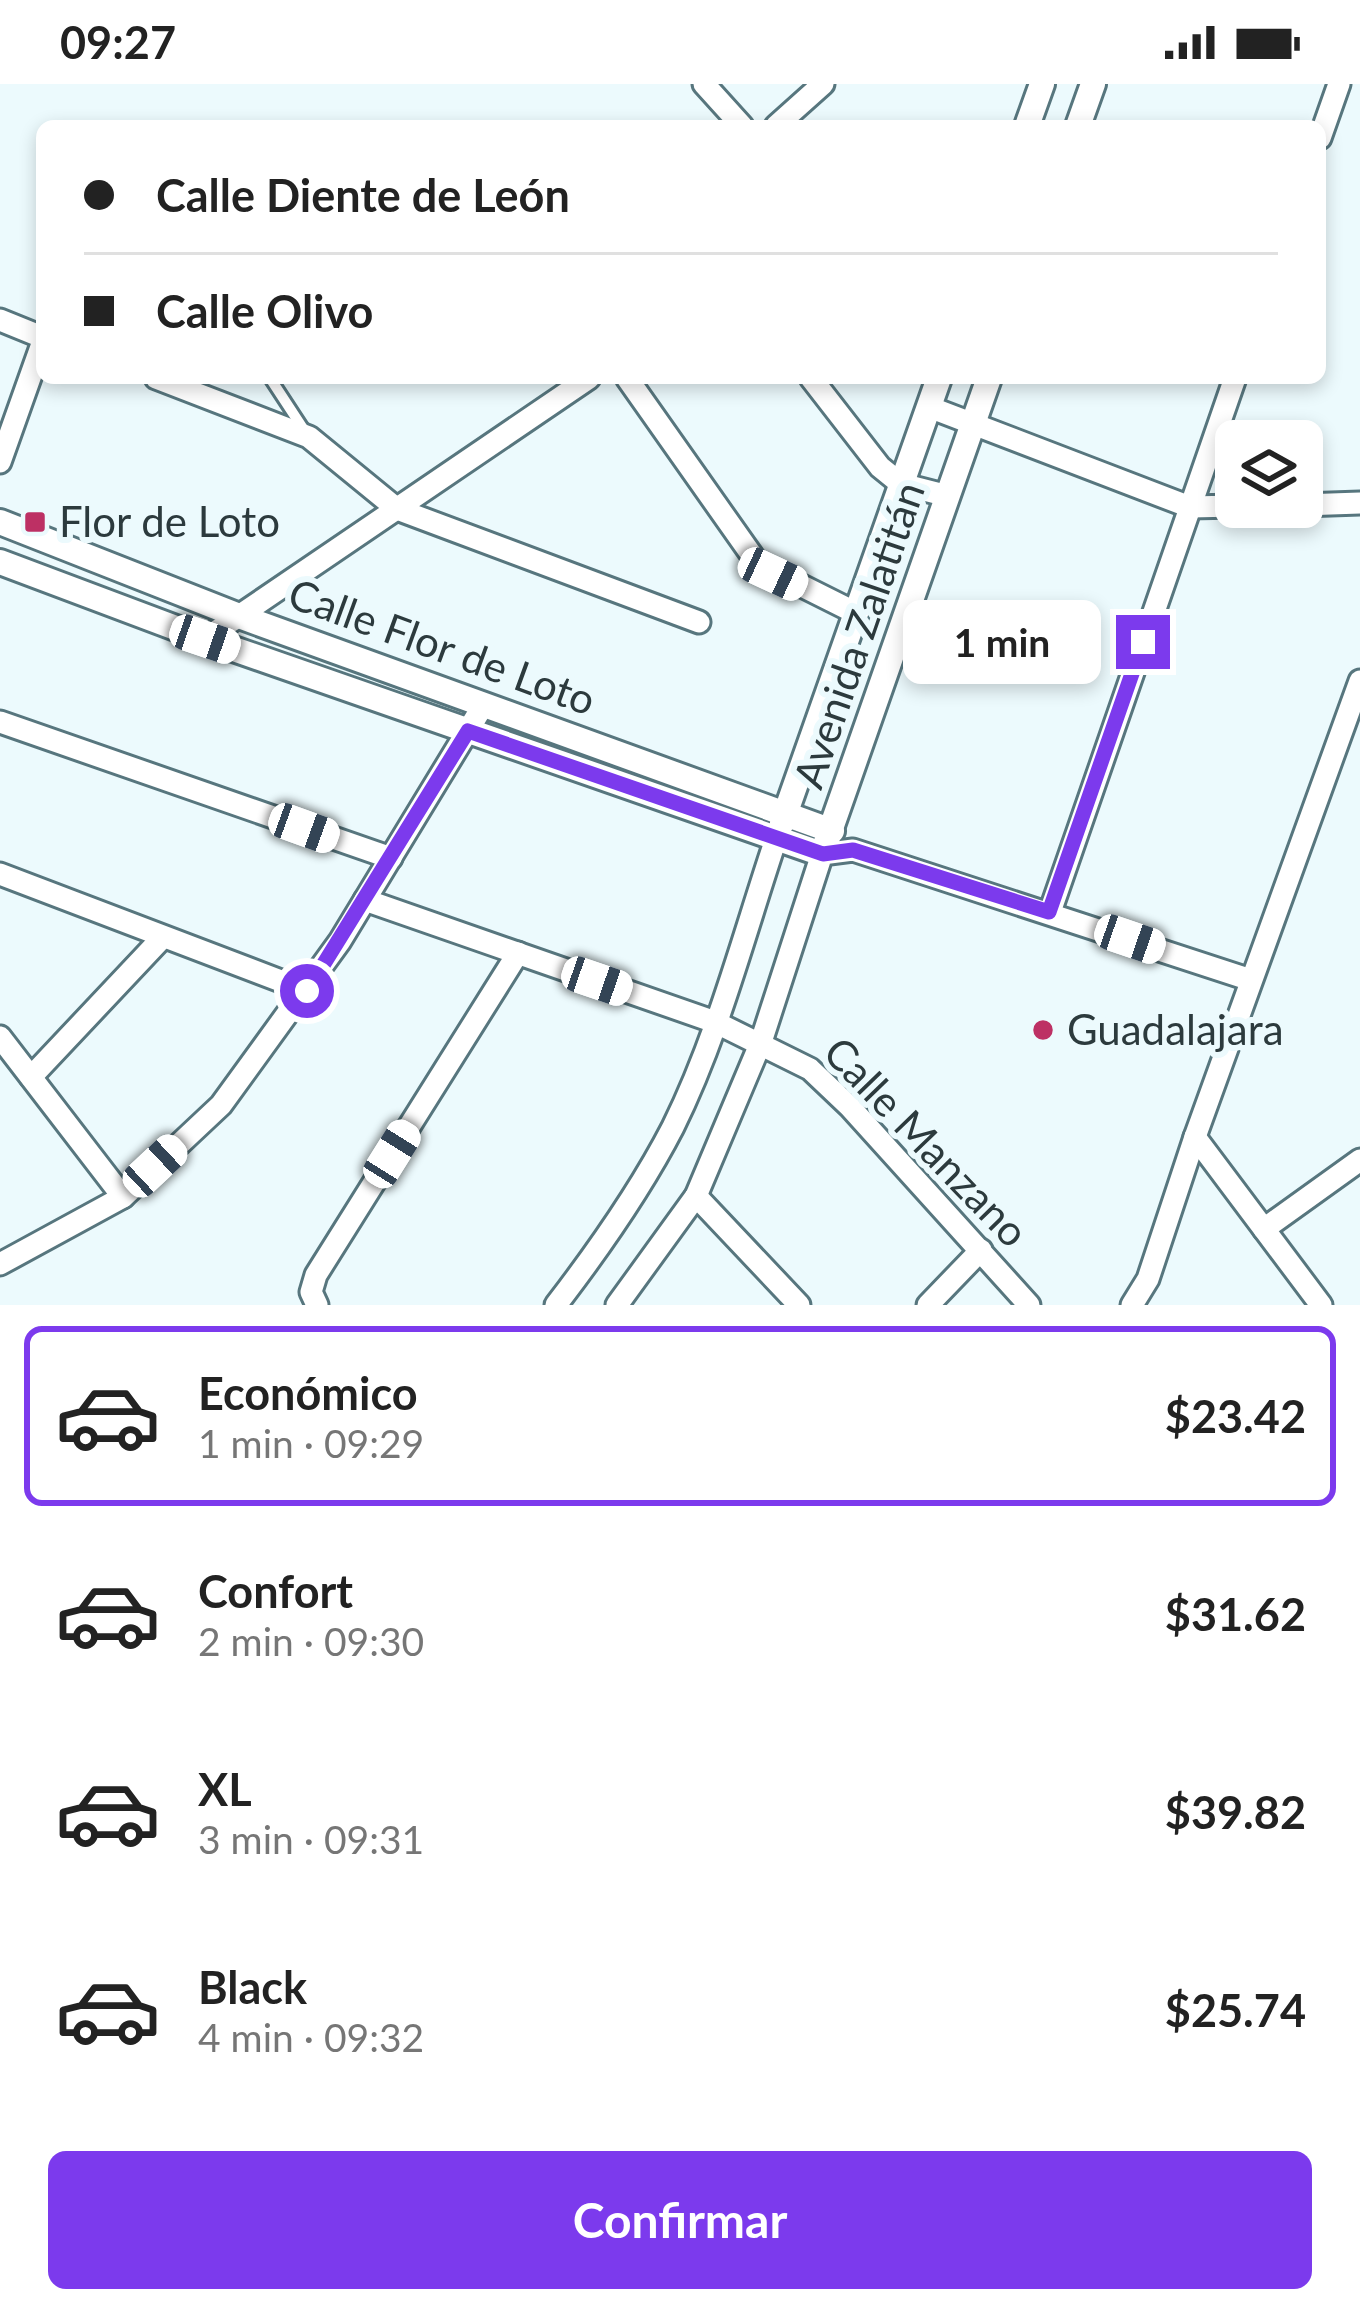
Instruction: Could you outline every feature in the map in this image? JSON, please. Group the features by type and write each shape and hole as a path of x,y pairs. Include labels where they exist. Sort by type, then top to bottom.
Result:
{"street":[{"path":"704,84 737,120"},
{"path":"783,120 823,84"},
{"path":"1029,120 1042,84"},
{"path":"1080,120 1093,84"},
{"path":"1326,121 1339,84"},
{"path":"0,320 36,337"},
{"path":"0,462 36,357"},
{"path":"172,384 309,437 397,509 699,622"},
{"path":"205,639 580,384"},
{"path":"631,384 758,564 856,613"},
{"path":"815,384 864,452 901,484 948,496"},
{"name":"Avenida Zalatitán","path":"558,1304 638,1187 674,1124 715,1022 937,384"},
{"name":"Avenida Zalatitán","path":"617,1305 696,1196 761,1042 987,384"},
{"path":"1049,912 1233,384"},
{"path":"928,407 1190,507 1215,506"},
{"path":"1323,504 1360,503"},
{"name":"Calle Flor de Loto","path":"0,522 239,616 785,812 827,843"},
{"name":"Calle Flor de Loto","path":"0,562 205,639 776,839 853,850 1251,980"},
{"path":"1132,1305 1148,1279 1359,687"},
{"path":"0,1264 123,1197 221,1105 307,991 484,704"},
{"path":"0,722 391,858"},
{"path":"0,874 307,991"},
{"path":"314,1298 316,1275 518,953 365,900"},
{"path":"31,1077 161,938"},
{"name":"Calle Manzano","path":"518,953 715,1022 810,1069 1029,1305"},
{"path":"0,1037 123,1197"},
{"path":"1195,1138 1321,1305"},
{"path":"1264,1229 1360,1160"},
{"path":"696,1196 800,1305"},
{"path":"928,1305 981,1250"}],"lane":[{"path":"274,384 309,437"}],"place":[{"name":"Flor de Loto","path":"35,522"},
{"name":"Guadalajara","path":"1043,1030"}],"route":[{"path":"307,991 468,731 823,854 853,850 1049,912 1143,642"}]}
